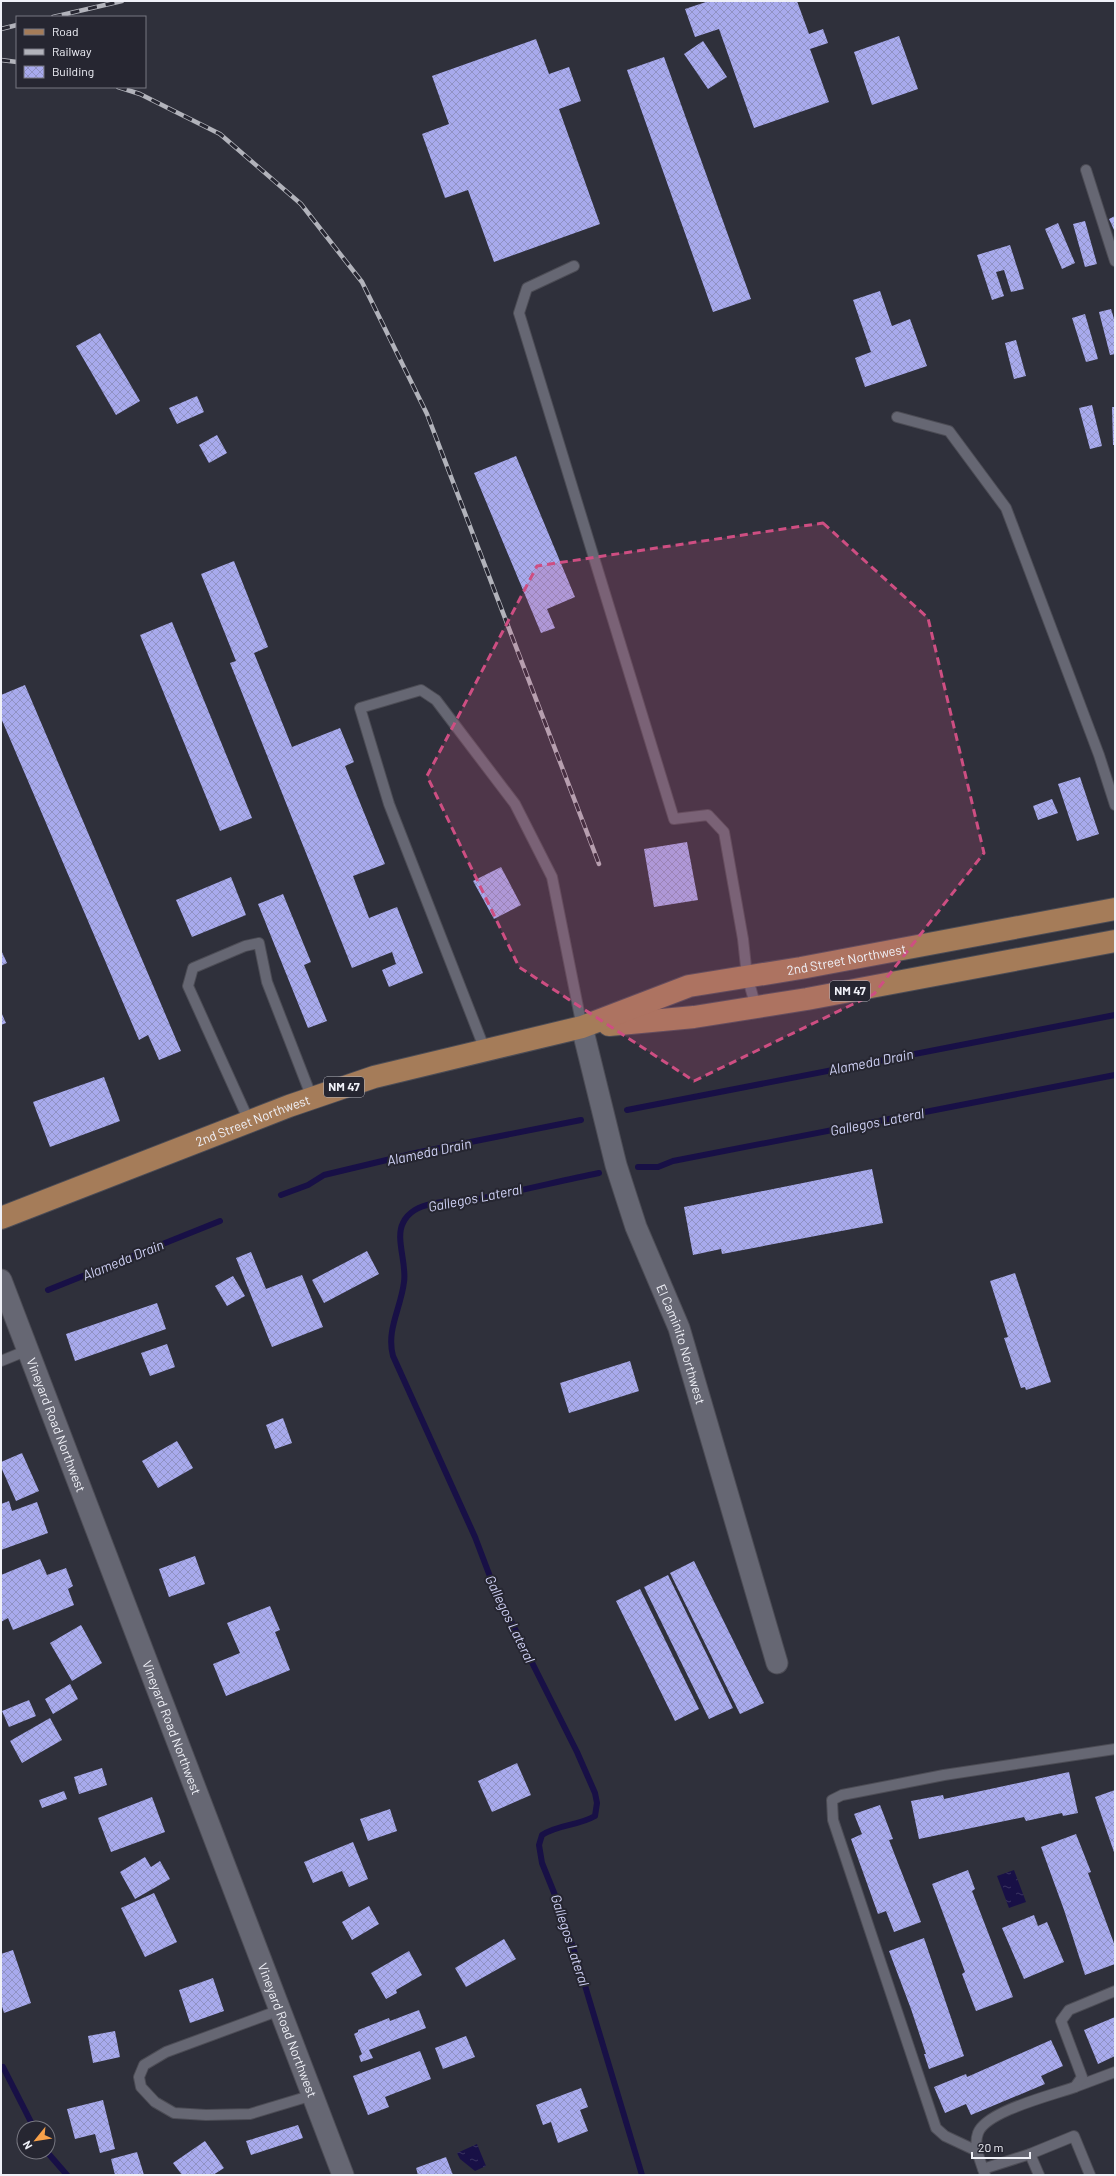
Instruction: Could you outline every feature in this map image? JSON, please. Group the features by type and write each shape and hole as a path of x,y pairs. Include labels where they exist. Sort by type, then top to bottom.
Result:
{"main road":[{"name":"2nd Street Northwest","path":"1,1218 249,1121 374,1077 582,1027 689,986 1115,909"},
{"name":"2nd Street Northwest","path":"582,1027 694,1017 756,1007 1115,941"}],"street":[{"name":"El Caminito Northwest","path":"582,1027 616,1166 636,1227 679,1328 777,1663"},
{"name":"Vineyard Road Northwest","path":"1,1280 343,2175"}],"lane":[{"path":"1086,170 1115,261"},
{"path":"574,266 527,288 519,313 674,819 708,815 724,832 743,939 747,976 756,1007"},
{"path":"897,418 949,431 1006,508 1098,755 1115,805"},
{"path":"486,1050 389,804 360,708 421,690 436,700 515,804 552,877 582,1027"},
{"path":"249,1121 188,986 193,968 245,946 260,943 267,982 312,1098"},
{"path":"1,1361 28,1350"},
{"path":"977,2151 945,2136 936,2128 833,1820 832,1800 842,1795 944,1775 1115,1749"},
{"path":"1075,2088 1082,2077 1061,2020 1068,2010 1115,1992"},
{"path":"280,2010 166,2052 144,2065 139,2077 141,2088 155,2102 174,2113 206,2115 250,2114 313,2095"},
{"path":"1090,2175 1074,2136 984,2172 977,2151 978,2134 983,2125 996,2116 1115,2072"},
{"path":"1030,2154 1038,2175"}],"highlighted area":[{"path":"823,523 928,618 984,853 874,994 694,1081 519,967 427,776 537,566"}],"water":[{"path":"1014,1870 1026,1902 1009,1908 997,1876"},
{"path":"477,2144 486,2166 475,2171 460,2159 457,2153"}],"building":[{"path":"709,1 797,1 809,34 823,29 828,43 810,49 829,102 754,128 719,29 695,37 685,9"},
{"path":"899,36 918,89 872,105 854,52"},
{"path":"536,39 549,74 569,67 581,101 559,109 600,224 494,262 468,190 445,198 422,134 449,124 432,76"},
{"path":"703,41 727,77 708,89 684,54"},
{"path":"664,57 751,299 713,312 627,70"},
{"path":"1115,216 1115,232 1109,219"},
{"path":"1085,221 1097,264 1085,267 1073,224"},
{"path":"1058,223 1075,263 1062,269 1045,229"},
{"path":"1010,245 1024,289 1011,292 1004,270 996,272 1004,296 992,300 977,255"},
{"path":"880,291 892,326 910,319 927,366 865,387 855,358 871,352 853,300"},
{"path":"1111,309 1115,322 1115,354 1110,355 1099,312"},
{"path":"1085,314 1098,359 1086,362 1072,318"},
{"path":"100,333 140,401 116,415 76,346"},
{"path":"1016,340 1026,376 1014,379 1005,343"},
{"path":"197,396 204,412 177,424 169,408"},
{"path":"1092,405 1102,446 1090,449 1079,408"},
{"path":"1112,407 1115,407 1115,445 1113,445"},
{"path":"217,435 227,453 209,463 199,445"},
{"path":"516,456 575,597 547,609 555,628 541,633 474,473"},
{"path":"234,561 268,647 254,653 292,747 340,728 354,762 345,766 385,864 353,876 369,918 397,907 423,973 389,987 382,970 396,964 392,952 352,968 230,663 236,661 201,574"},
{"path":"172,622 252,818 220,831 140,635"},
{"path":"25,685 181,1051 159,1060 148,1035 139,1040 1,718 1,695"},
{"path":"1080,777 1099,834 1077,841 1058,784"},
{"path":"1052,799 1058,813 1038,820 1033,806"},
{"path":"687,842 698,900 654,907 644,849"},
{"path":"501,867 521,905 494,919 473,881"},
{"path":"231,877 246,915 192,937 176,900"},
{"path":"283,894 311,962 304,965 327,1021 308,1028 258,904"},
{"path":"1,950 7,963 1,966"},
{"path":"1,1012 6,1023 1,1025"},
{"path":"104,1077 120,1121 50,1147 33,1102"},
{"path":"872,1169 883,1223 722,1254 721,1249 693,1255 684,1207"},
{"path":"367,1251 379,1274 324,1303 312,1280"},
{"path":"251,1252 266,1289 302,1275 323,1327 272,1347 236,1258"},
{"path":"1015,1273 1051,1382 1026,1390 1025,1387 1021,1388 1004,1338 1008,1337 990,1281"},
{"path":"233,1276 245,1296 227,1306 215,1286"},
{"path":"157,1303 166,1329 75,1361 66,1334"},
{"path":"167,1344 175,1367 150,1376 141,1353"},
{"path":"630,1361 639,1391 569,1413 560,1383"},
{"path":"283,1418 292,1443 275,1449 266,1425"},
{"path":"177,1441 193,1468 158,1488 142,1461"},
{"path":"22,1453 39,1491 16,1501 1,1467 1,1462"},
{"path":"9,1501 12,1511 37,1502 48,1533 1,1550 1,1504"},
{"path":"195,1556 205,1584 169,1597 159,1569"},
{"path":"40,1559 47,1575 66,1568 73,1586 68,1589 74,1605 13,1630 8,1618 1,1622 1,1575"},
{"path":"694,1561 764,1703 740,1714 670,1573"},
{"path":"668,1575 733,1708 709,1719 644,1587"},
{"path":"640,1589 699,1709 675,1721 616,1601"},
{"path":"270,1606 280,1630 275,1632 290,1670 226,1696 213,1664 240,1653 227,1623"},
{"path":"81,1625 102,1663 72,1681 50,1643"},
{"path":"70,1684 78,1699 53,1714 45,1699"},
{"path":"29,1700 36,1716 9,1727 2,1711"},
{"path":"50,1718 62,1740 22,1763 10,1741"},
{"path":"517,1763 531,1795 492,1812 478,1781"},
{"path":"102,1768 107,1785 79,1794 74,1777"},
{"path":"1069,1772 1078,1813 1063,1816 1062,1813 1026,1821 1024,1817 919,1839 911,1801 943,1795 944,1799"},
{"path":"1115,1790 1115,1855 1095,1797"},
{"path":"64,1791 67,1799 42,1808 39,1800"},
{"path":"152,1797 165,1832 111,1852 98,1818"},
{"path":"880,1805 893,1839 889,1840 921,1922 894,1932 886,1911 878,1914 851,1839 862,1834 854,1814"},
{"path":"390,1809 397,1831 368,1841 360,1819"},
{"path":"1076,1834 1091,1872 1088,1873 1115,1946 1115,1964 1085,1975 1064,1910 1041,1847"},
{"path":"353,1842 368,1879 349,1887 342,1871 313,1883 304,1862"},
{"path":"145,1857 151,1867 160,1861 170,1879 135,1899 120,1872"},
{"path":"968,1870 975,1889 972,1891 1013,1997 976,2011 962,1974 965,1972 932,1884"},
{"path":"154,1893 177,1942 145,1957 121,1908"},
{"path":"369,1906 379,1924 352,1940 342,1922"},
{"path":"1034,1915 1038,1926 1047,1922 1064,1962 1024,1979 1002,1928"},
{"path":"924,1938 964,2056 929,2069 924,2054 926,2054 911,2009 889,1951"},
{"path":"504,1939 516,1959 466,1987 455,1968"},
{"path":"13,1950 31,2003 4,2013 1,2003 1,1954"},
{"path":"409,1951 422,1975 396,1990 397,1993 386,1999 371,1973"},
{"path":"213,1978 224,2011 190,2023 179,1990"},
{"path":"419,2010 426,2028 369,2050 373,2058 361,2062 359,2056 362,2054 354,2034 358,2032 358,2030 389,2018 390,2021"},
{"path":"1115,2017 1115,2056 1098,2064 1084,2030"},
{"path":"115,2031 120,2057 93,2063 88,2036"},
{"path":"466,2036 475,2057 443,2069 435,2048"},
{"path":"1051,2040 1063,2066 1041,2076 1045,2084 971,2115 966,2104 945,2113 934,2087 966,2074 967,2077"},
{"path":"420,2051 431,2079 385,2097 389,2107 368,2115 353,2076"},
{"path":"581,2088 588,2107 580,2110 588,2131 558,2143 551,2122 543,2125 536,2105"},
{"path":"103,2100 115,2149 100,2153 95,2134 75,2139 67,2109"},
{"path":"298,2125 303,2138 251,2155 246,2141"},
{"path":"205,2141 224,2168 213,2175 182,2175 173,2163"},
{"path":"137,2152 144,2175 115,2175 111,2159"},
{"path":"446,2157 453,2175 418,2175 416,2168"}],"waterway":[{"name":"Alameda Drain","path":"627,1110 1115,1015"},
{"name":"Gallegos Lateral","path":"638,1167 658,1167 673,1161 1115,1075"},
{"name":"Alameda Drain","path":"281,1195 308,1185 324,1175 420,1152 581,1120"},
{"name":"Gallegos Lateral","path":"599,1173 482,1198 436,1203 423,1206 411,1213 405,1219 401,1229 400,1236 404,1267 404,1282 391,1337 391,1346 393,1356 475,1537 494,1587 577,1752 595,1793 597,1803 595,1816 582,1822 548,1831 542,1835 539,1845 542,1863 559,1905 580,1969 642,2175"},
{"name":"Alameda Drain","path":"48,1290 220,1221"},
{"path":"1,2068 3,2067 30,2120"},
{"path":"54,2160 67,2175"}],"railway":[{"path":"57,16 122,1"},
{"path":"1,29 16,25"},
{"path":"1,60 16,62"},
{"path":"121,88 140,94 220,134 301,204 362,282 427,414 599,864"}]}
